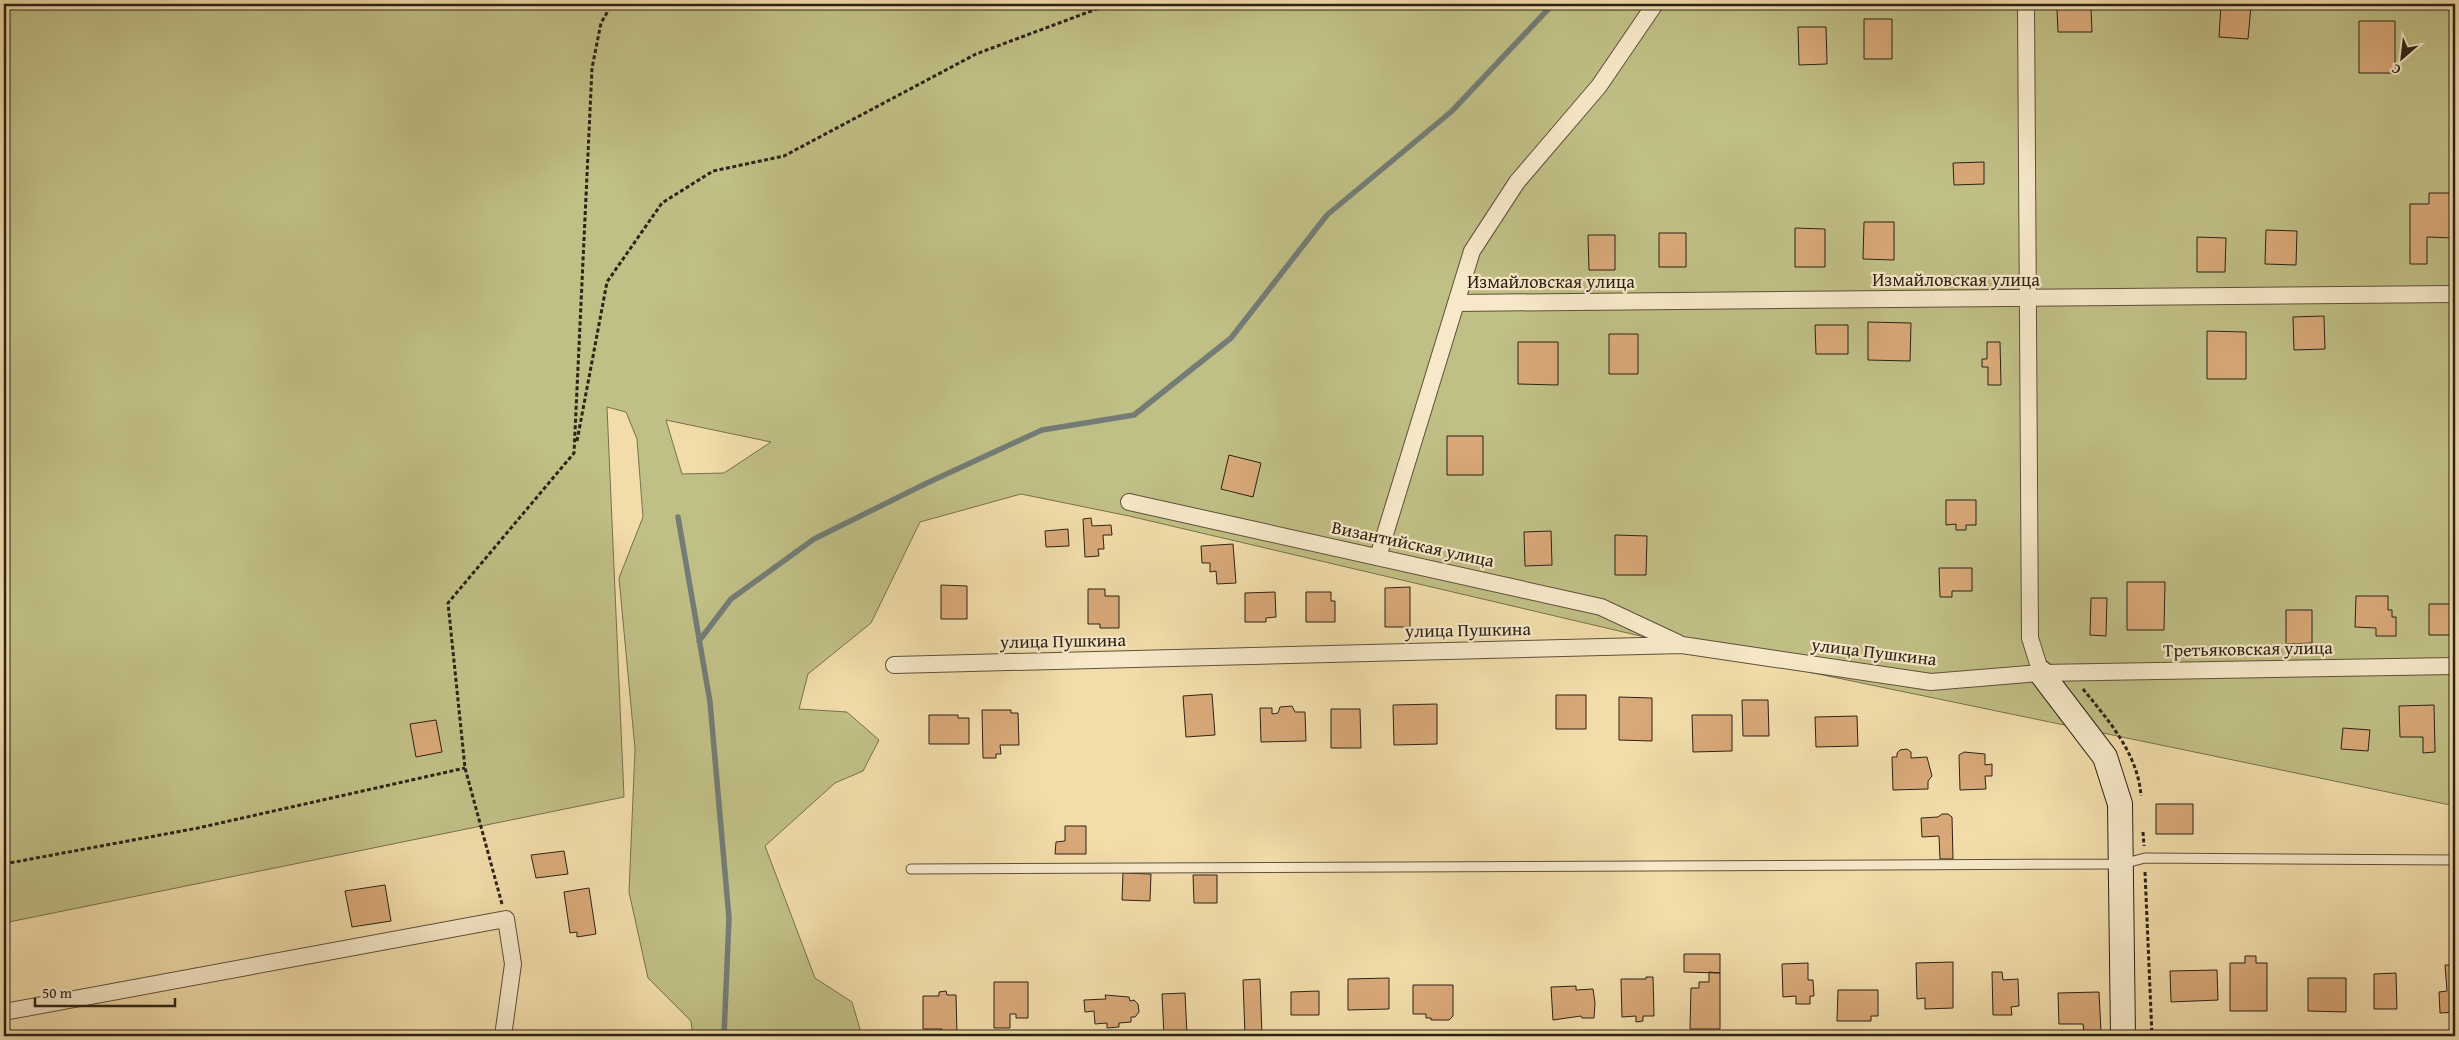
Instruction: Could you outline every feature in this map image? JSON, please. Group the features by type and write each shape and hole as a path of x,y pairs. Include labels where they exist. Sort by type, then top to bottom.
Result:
{"street":[{"path":"1378,557 1472,251 1517,182 1599,86 1655,4"},
{"path":"2026,4 2030,638 2040,672 2105,757 2120,804 2123,1036"},
{"name":"Измайловская улица","path":"1456,302 2028,299 2455,294"},
{"name":"Византийская улица","path":"1129,502 1601,606 1682,645"},
{"name":"улица Пушкина","path":"894,665 1682,645 1931,682 2040,672"},
{"name":"Третьяковская улица","path":"2040,672 2455,666"},
{"path":"4,1012 506,919 513,964 503,1036"}],"lane":[{"path":"910,869 2122,864 2145,858 2455,860"}],"path":[{"path":"574,453 592,68 601,23 612,4"},
{"path":"506,919 465,768 448,603 574,453 607,282 662,203 713,171 784,156 976,54 1110,4"},
{"path":"4,864 198,828 465,768"}],"shaded area":[{"path":"4,4 2455,4 2455,806 1683,646 1129,516 1021,494 920,522 871,623 808,674 799,709 847,712 879,740 863,771 835,783 765,846 815,978 852,1002 862,1036 693,1036 691,1021 648,978 629,892 635,749 619,578 643,517 637,439 626,412 607,407 624,797 4,923","holes":["666,420 771,442 724,473 682,474"]}],"building":[{"path":"2221,4 2251,6 2248,39 2219,37"},
{"path":"2091,8 2092,32 2058,32 2057,9"},
{"path":"1864,19 1892,19 1892,59 1864,59"},
{"path":"2359,21 2395,21 2395,73 2359,73"},
{"path":"1798,27 1826,27 1827,64 1799,65"},
{"path":"1984,162 1984,184 1954,185 1953,163"},
{"path":"2429,193 2454,193 2454,238 2427,237 2427,264 2410,264 2410,204 2429,204"},
{"path":"1864,222 1894,222 1894,260 1863,259"},
{"path":"1795,228 1825,229 1825,267 1795,267"},
{"path":"2266,230 2297,231 2296,265 2265,264"},
{"path":"1659,233 1686,233 1686,267 1659,267"},
{"path":"1588,235 1615,235 1615,270 1589,270"},
{"path":"2197,237 2226,238 2225,272 2197,272"},
{"path":"2324,316 2325,349 2294,350 2293,317"},
{"path":"1868,322 1911,323 1910,361 1868,360"},
{"path":"1815,325 1848,325 1848,354 1816,354"},
{"path":"2207,331 2246,332 2246,379 2207,379"},
{"path":"1609,334 1638,334 1638,374 1609,374"},
{"path":"1518,342 1558,342 1558,385 1518,384"},
{"path":"1987,342 2000,342 2001,385 1988,385 1988,367 1982,367 1982,359 1987,359"},
{"path":"1447,436 1483,436 1483,475 1447,475"},
{"path":"1229,455 1261,463 1253,497 1221,489"},
{"path":"1946,500 1976,500 1976,525 1966,525 1966,530 1956,530 1956,524 1946,525"},
{"path":"1091,518 1092,526 1111,525 1112,535 1103,535 1104,549 1098,549 1099,556 1085,557 1083,519"},
{"path":"1068,529 1069,546 1046,547 1045,531"},
{"path":"1551,531 1552,565 1525,566 1524,532"},
{"path":"1615,535 1647,536 1646,575 1615,575"},
{"path":"1233,544 1236,583 1217,584 1216,571 1210,572 1210,563 1202,563 1201,546"},
{"path":"1939,568 1972,568 1972,591 1952,591 1952,597 1940,597"},
{"path":"2127,582 2165,582 2164,630 2127,630"},
{"path":"941,585 967,586 967,619 941,619"},
{"path":"1410,587 1410,627 1385,627 1385,588"},
{"path":"1088,589 1105,589 1105,596 1119,596 1119,628 1100,628 1100,624 1088,624"},
{"path":"1275,592 1276,617 1266,618 1266,622 1245,622 1245,593"},
{"path":"1306,592 1331,592 1331,601 1335,601 1335,622 1306,622"},
{"path":"2356,596 2388,596 2388,610 2392,610 2392,617 2396,617 2396,636 2376,636 2376,628 2355,627"},
{"path":"2091,598 2107,598 2106,636 2090,635"},
{"path":"2452,599 2455,599 2455,635 2429,635 2429,604 2449,604"},
{"path":"2286,610 2312,610 2312,643 2286,644"},
{"path":"1212,694 1215,735 1186,737 1183,696"},
{"path":"1556,695 1586,695 1586,729 1556,729"},
{"path":"1619,697 1652,698 1652,741 1619,740"},
{"path":"1742,700 1768,700 1769,736 1743,736"},
{"path":"1437,704 1437,744 1394,745 1393,705"},
{"path":"2434,705 2435,752 2423,753 2423,737 2400,737 2399,706"},
{"path":"1292,706 1295,712 1305,712 1306,741 1261,742 1260,708 1272,708 1272,714 1278,713 1280,707"},
{"path":"1331,709 1360,709 1361,748 1331,748"},
{"path":"982,710 1011,710 1011,713 1018,713 1019,745 1000,745 1001,754 996,754 996,758 983,758"},
{"path":"929,715 958,715 958,718 969,718 969,744 929,744"},
{"path":"1692,715 1732,715 1732,751 1693,752"},
{"path":"1857,716 1858,746 1816,747 1815,717"},
{"path":"436,720 442,752 416,757 410,724"},
{"path":"2343,728 2370,730 2368,751 2341,749"},
{"path":"1907,749 1911,752 1911,758 1927,757 1932,776 1928,781 1928,789 1893,790 1892,757 1897,757 1897,753 1900,750"},
{"path":"1964,752 1985,754 1985,765 1992,764 1992,776 1985,776 1986,789 1960,790 1959,755"},
{"path":"2156,804 2193,804 2193,834 2156,834"},
{"path":"1942,814 1948,814 1952,817 1953,859 1940,859 1939,836 1922,837 1921,818 1938,817"},
{"path":"1065,826 1086,826 1086,854 1055,854 1056,842 1065,841"},
{"path":"564,851 568,874 536,878 531,855"},
{"path":"1123,873 1151,874 1150,901 1122,900"},
{"path":"1193,875 1217,875 1217,903 1194,903"},
{"path":"385,885 391,921 352,927 345,891"},
{"path":"589,888 596,934 577,937 577,932 570,933 564,892"},
{"path":"1684,954 1720,954 1720,973 1684,972"},
{"path":"2245,956 2256,956 2256,963 2267,963 2267,1011 2230,1011 2230,963 2245,963"},
{"path":"1953,962 1953,1008 1925,1009 1925,998 1917,999 1916,963"},
{"path":"1808,963 1808,980 1813,980 1814,996 1810,996 1810,1004 1796,1004 1796,996 1783,997 1782,964"},
{"path":"2445,965 2455,965 2455,1012 2440,1013 2439,992 2447,991"},
{"path":"2217,970 2218,1000 2171,1002 2170,971"},
{"path":"1709,972 1720,973 1720,1029 1690,1029 1691,988 1699,988 1699,982 1709,982"},
{"path":"1992,972 2002,972 2003,980 2018,979 2019,1006 2011,1007 2012,1015 1993,1015"},
{"path":"2396,973 2397,1009 2374,1009 2374,974"},
{"path":"1646,977 1653,977 1654,1016 1643,1016 1643,1021 1636,1022 1636,1016 1622,1017 1621,979 1646,979"},
{"path":"1389,978 1389,1009 1348,1010 1348,979"},
{"path":"2308,978 2346,978 2346,1012 2308,1011"},
{"path":"1260,979 1262,1036 1245,1036 1243,980"},
{"path":"994,982 1028,982 1028,1018 1016,1018 1016,1014 1010,1014 1010,1028 994,1028"},
{"path":"1413,985 1453,985 1453,1016 1449,1020 1431,1020 1431,1018 1426,1018 1426,1014 1413,1014"},
{"path":"1576,986 1576,990 1593,989 1595,1003 1594,1018 1582,1018 1581,1016 1553,1020 1551,987"},
{"path":"1838,990 1878,990 1878,1016 1871,1016 1871,1021 1837,1021"},
{"path":"946,991 947,995 956,995 957,1035 942,1035 942,1029 923,1029 923,996 939,996 939,992"},
{"path":"1319,991 1319,1015 1291,1015 1291,992"},
{"path":"2099,992 2101,1032 2084,1032 2083,1024 2059,1024 2058,993"},
{"path":"1185,993 1187,1035 1164,1036 1162,994"},
{"path":"1105,995 1129,997 1130,1001 1134,1000 1138,1004 1139,1012 1135,1017 1131,1017 1131,1022 1119,1023 1119,1027 1107,1028 1107,1023 1095,1024 1094,1011 1085,1012 1084,1000 1106,999"}],"waterway":[{"path":"699,641 731,599 814,539 927,483 1042,430 1134,415 1231,338 1327,215 1452,111 1553,4"},
{"path":"678,517 710,702 729,918 724,1036"}]}
